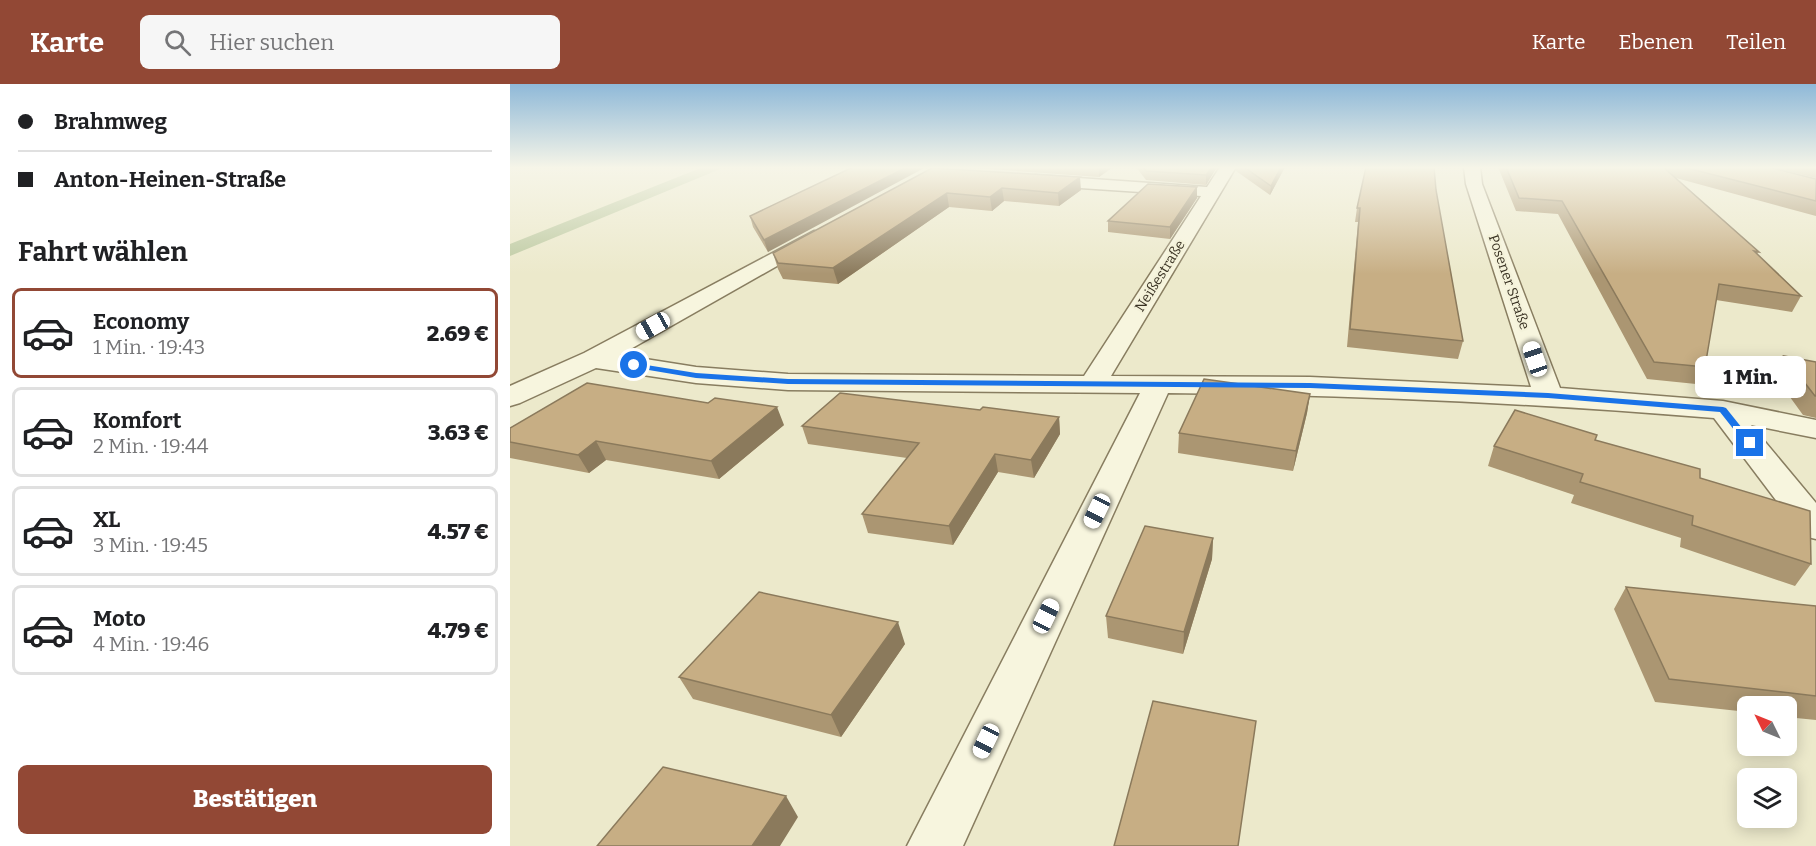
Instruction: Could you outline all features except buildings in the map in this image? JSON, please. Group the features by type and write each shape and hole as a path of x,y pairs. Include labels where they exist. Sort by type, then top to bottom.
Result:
{"street":[{"name":"Neißestraße","path":"1092,385 1205,203"},
{"name":"Posener Straße","path":"1481,203 1548,396"},
{"path":"510,397 593,359 829,229"},
{"path":"593,359 696,375 754,380 1310,386 1548,396 1723,410 1816,429"},
{"path":"935,846 1158,385"},
{"path":"1723,410 1816,527"}],"green space":[{"path":"614,203 639,203 510,256 510,244"}],"route":[{"path":"634,365 696,375 788,382 1310,386 1548,396 1723,410 1750,443"}]}
